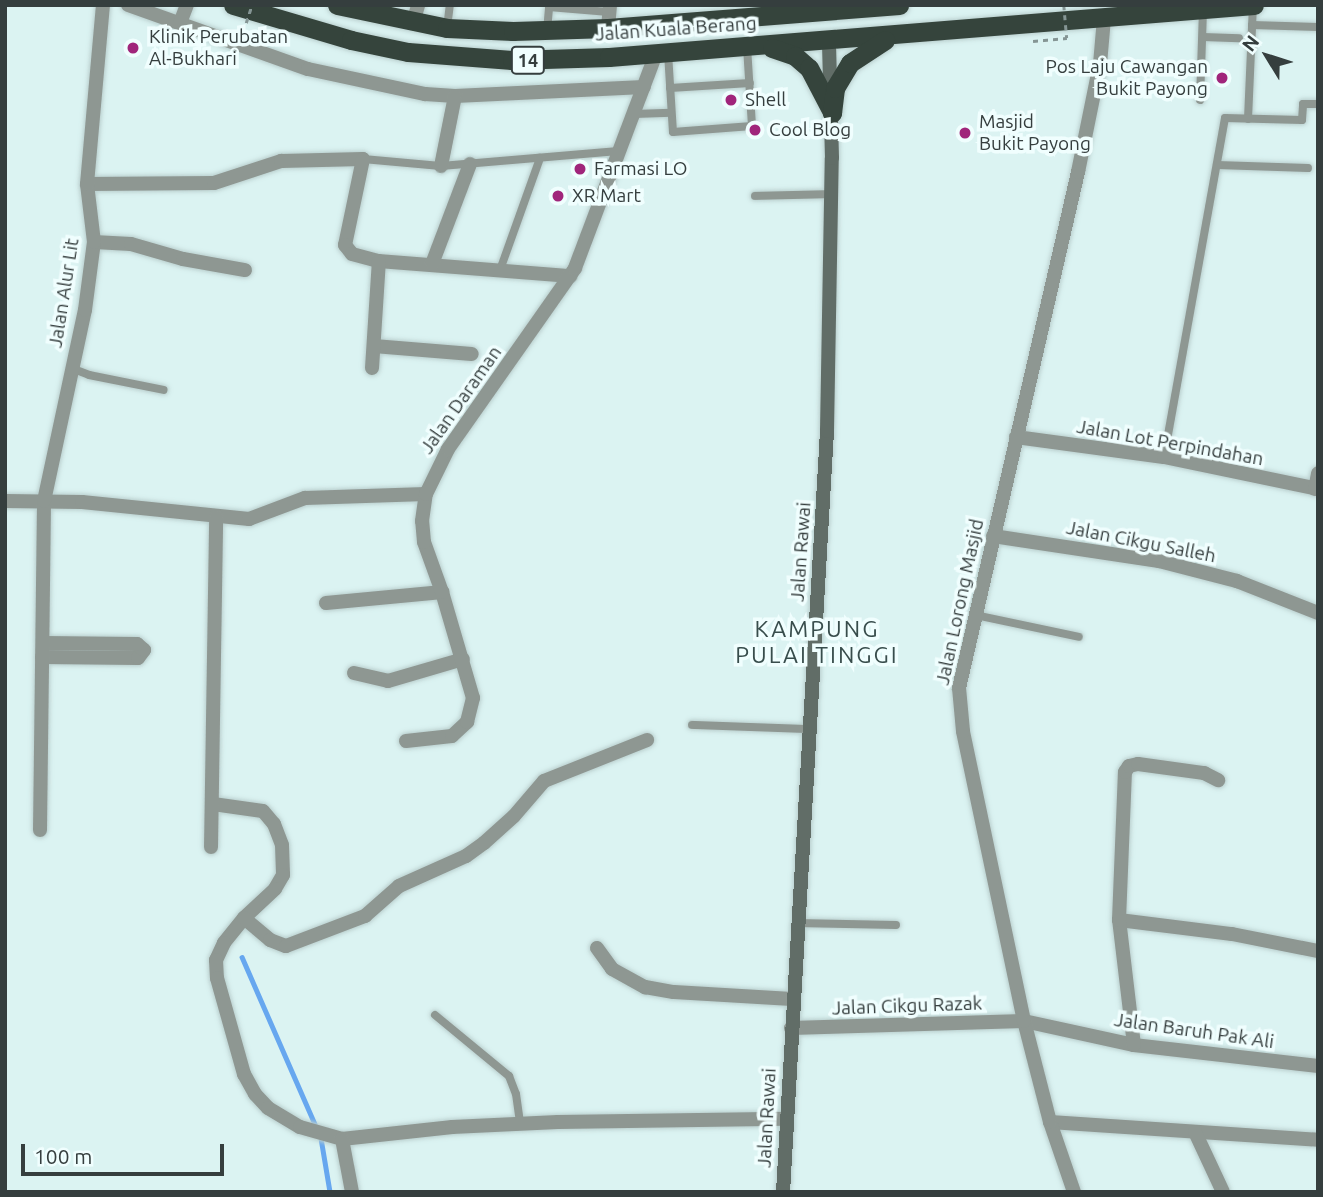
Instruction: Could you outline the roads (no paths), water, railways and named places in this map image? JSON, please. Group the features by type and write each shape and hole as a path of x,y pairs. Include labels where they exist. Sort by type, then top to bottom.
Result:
{"highway":[{"name":"Jalan Kuala Berang","path":"233,5 351,40 444,57 524,60 662,53 1203,9 1253,12"},
{"name":"Jalan Kuala Berang","path":"337,5 415,14 447,28 547,31 609,15 750,13 899,5"},
{"path":"750,13 782,5"},
{"path":"832,113 835,88 850,63 864,51 895,35"},
{"path":"754,46 782,49 809,68 832,113"}],"main road":[{"name":"Jalan Rawai","path":"783,1192 796,923 827,431 832,113 829,40"}],"street":[{"name":"Jalan Alur Lit","path":"40,830 44,501 85,310 94,243 87,184 103,5"},
{"path":"128,5 308,69 370,84 455,96 644,87"},
{"path":"180,23 187,5"},
{"name":"Jalan Lorong Masjid","path":"1074,1192 1050,1122 1024,1021 961,717 961,672 1083,145 1100,64 1104,18"},
{"name":"Jalan Daraman","path":"406,741 452,736 467,722 473,698 442,592 424,542 422,521 426,494 448,449 570,276 644,87 662,53"},
{"path":"441,166 455,96"},
{"path":"87,184 214,183 281,161 363,159 345,245 352,254 379,261 570,276"},
{"path":"432,264 470,164"},
{"path":"94,243 131,244 183,260 245,270"},
{"path":"372,368 379,261"},
{"path":"374,346 472,354"},
{"name":"Jalan Lot Perpindahan","path":"1016,437 1164,457 1316,489"},
{"path":"1316,489 1318,473"},
{"path":"5,501 44,501 216,517 257,517 305,498 426,494"},
{"path":"211,847 214,804 216,517"},
{"name":"Jalan Cikgu Salleh","path":"993,536 1159,561 1237,581 1318,613"},
{"path":"326,603 442,592"},
{"path":"137,644 144,650 138,658 43,650 137,644"},
{"path":"354,673 388,681 463,659"},
{"path":"244,918 270,940 286,946 365,916 399,886 466,856 484,843 514,816 544,781 647,740"},
{"path":"1134,1045 1119,920 1125,772 1129,766 1138,764 1204,773 1217,780"},
{"path":"214,804 263,811 274,824 282,845 283,875 275,889 244,918 224,943 216,960 216,978 244,1073 255,1094 268,1108 300,1127 342,1139 520,1124 786,1119"},
{"path":"1119,920 1232,934 1318,951"},
{"path":"597,948 612,969 645,987 674,992 792,999"},
{"name":"Jalan Cikgu Razak","path":"791,1028 1024,1021"},
{"name":"Jalan Baruh Pak Ali","path":"1024,1021 1134,1045 1318,1066"},
{"path":"1050,1122 1318,1140"},
{"path":"1195,1132 1223,1192"},
{"path":"342,1139 352,1192"}],"lane":[{"path":"447,28 450,5"},
{"path":"1200,100 1203,9"},
{"path":"1248,119 1253,12 1318,27"},
{"path":"1203,37 1238,38"},
{"path":"662,53 670,88 673,132 752,126 750,83 754,46"},
{"path":"670,88 750,83"},
{"path":"1164,457 1225,118 1302,120 1303,104 1318,104"},
{"path":"634,114 671,113"},
{"path":"363,159 441,166 621,151"},
{"path":"500,270 540,158"},
{"path":"1217,165 1308,167"},
{"path":"755,196 831,194"},
{"path":"71,368 89,375 164,390"},
{"path":"975,615 1079,637"},
{"path":"692,725 809,729"},
{"path":"796,923 896,925"},
{"path":"435,1015 509,1076 516,1094 520,1124"}],"waterway":[{"path":"242,957 316,1126"},
{"path":"321,1138 330,1192"}],"place":[{"name":"Klinik Perubatan Al-Bukhari","path":"133,48"},
{"name":"Pos Laju Cawangan Bukit Payong","path":"1222,78"},
{"name":"Shell","path":"731,100"},
{"name":"Cool Blog","path":"755,130"},
{"name":"Masjid Bukit Payong","path":"965,133"},
{"name":"Farmasi LO","path":"580,169"},
{"name":"XR Mart","path":"558,196"}],"district":[{"name":"KAMPUNG PULAI TINGGI","path":"817,642"}]}
